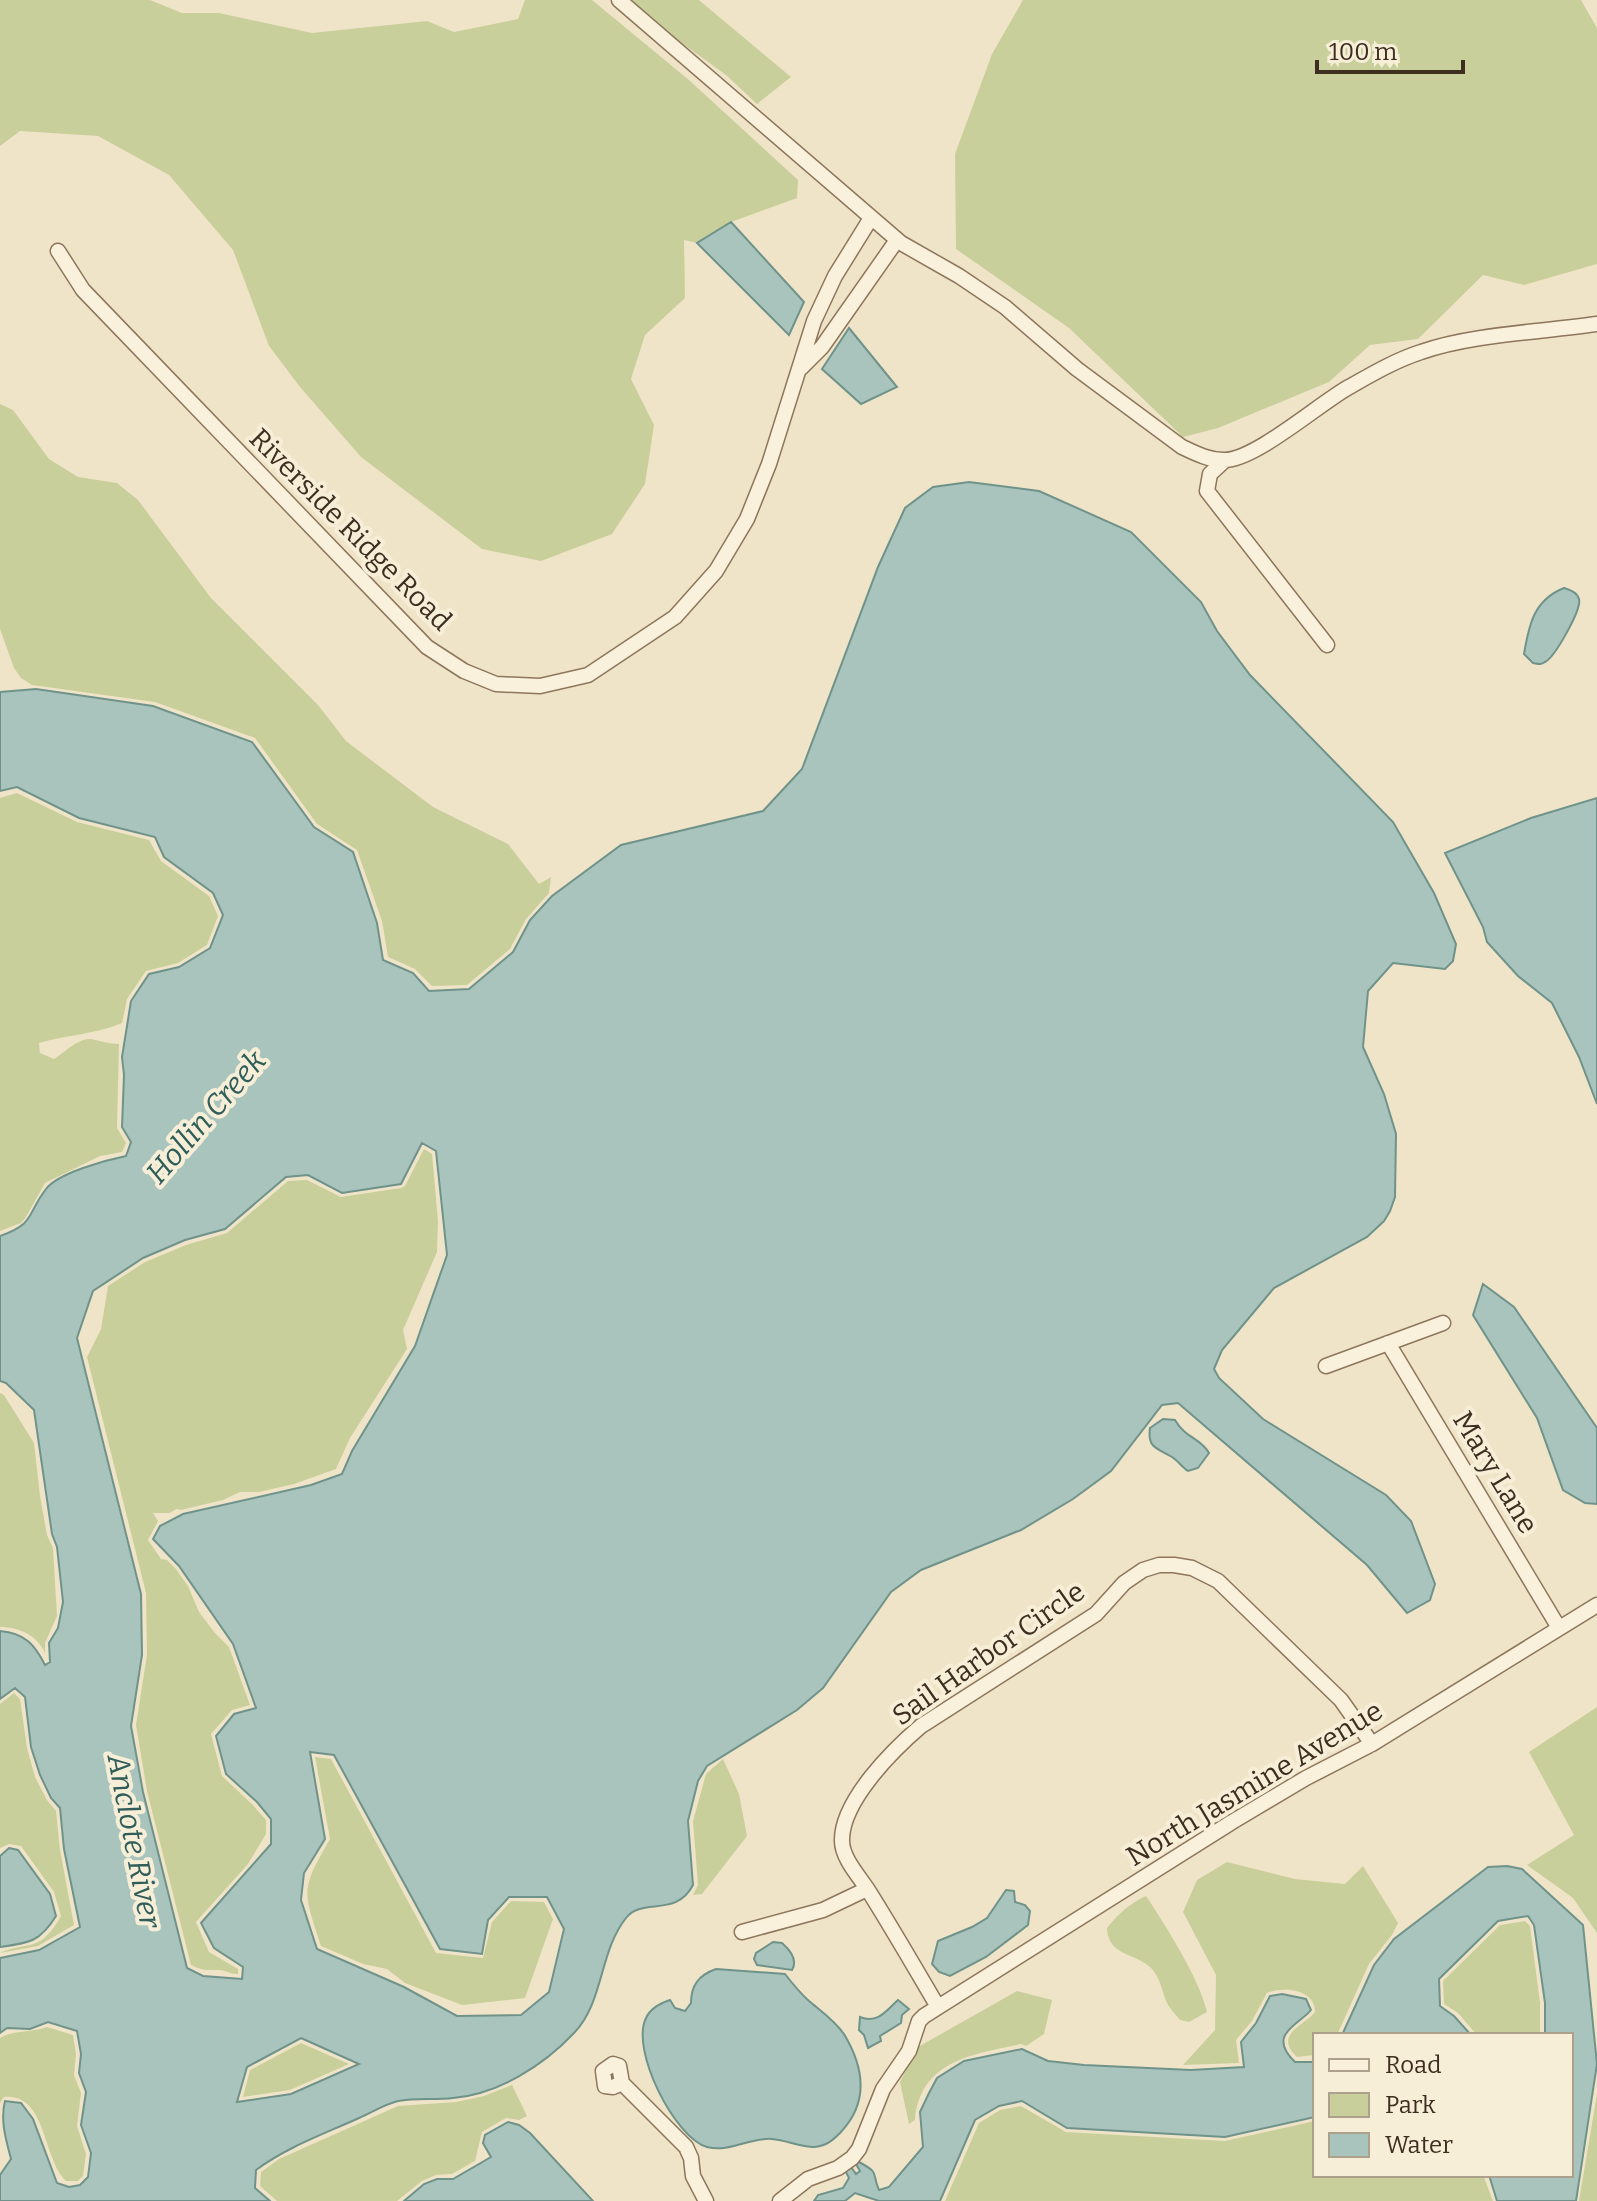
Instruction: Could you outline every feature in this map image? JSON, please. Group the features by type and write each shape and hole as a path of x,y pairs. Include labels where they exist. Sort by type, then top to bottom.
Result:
{"street":[{"path":"619,0 897,240 1005,307 1077,369 1182,447 1201,456 1224,461"},
{"name":"Riverside Ridge Road","path":"58,251 83,290 427,647 464,671 496,684 540,686 588,675 675,617 716,571 747,519 769,464 814,321 835,276 871,218"},
{"name":"Riverside Ridge Road","path":"798,372 822,347 897,240"},
{"path":"1327,645 1207,491 1210,474 1224,461 1263,444 1345,389 1421,352 1452,343 1597,324"},
{"path":"1326,1366 1443,1323"},
{"name":"Mary Lane","path":"1388,1343 1559,1628"},
{"name":"Sail Harbor Circle","path":"938,2007 852,1867 842,1841 848,1816 882,1762 921,1726 1096,1614 1124,1583 1143,1570 1159,1565 1192,1568 1218,1581 1341,1700 1372,1744"},
{"name":"North Jasmine Avenue","path":"780,2201 808,2179 838,2168 852,2158 859,2149 883,2089 909,2051 919,2021 938,2007 1281,1793 1372,1744 1597,1605"},
{"path":"742,1932 823,1910 867,1889"},
{"path":"622,2083 686,2147 696,2184 706,2201"}],"green space":[{"path":"0,0 150,0 182,13 219,13 312,33 427,21 454,32 518,19 525,0 592,0 689,80 798,180 797,198 731,222 697,243 684,240 685,298 645,335 631,379 654,425 645,484 612,534 541,561 482,549 361,457 300,387 269,346 233,250 169,175 98,136 20,131 0,146"},
{"path":"631,0 699,0 791,77 757,104 726,75 650,20"},
{"path":"1023,0 1581,0 1597,28 1597,264 1524,285 1483,275 1418,339 1370,345 1329,382 1218,428 1183,437 1069,328 956,249 955,154 992,54"},
{"path":"0,404 13,410 49,459 78,477 117,483 138,500 211,598 318,705 346,741 433,807 508,844 539,884 551,877 549,893 526,919 510,949 467,985 432,986 415,969 388,957 382,921 357,850 317,824 255,738 155,702 32,685 21,678 14,668 0,629"},
{"path":"17,793 77,822 149,840 161,861 209,896 218,916 207,945 178,963 146,971 127,999 122,1023 39,1043 40,1053 54,1059 86,1039 119,1044 117,1128 126,1143 122,1152 100,1156 45,1183 21,1223 0,1231 0,798"},
{"path":"424,1149 432,1154 438,1221 437,1252 403,1330 407,1349 350,1438 336,1469 294,1484 259,1492 240,1492 223,1500 169,1513 153,1513 158,1521 148,1540 161,1559 167,1560 176,1569 188,1586 199,1612 229,1647 250,1705 232,1710 211,1734 222,1776 266,1820 266,1834 248,1864 196,1922 209,1952 238,1969 238,1974 202,1969 191,1965 147,1791 136,1725 147,1655 146,1593 87,1357 101,1329 108,1286 145,1262 227,1233 288,1181 307,1180 341,1197 401,1188 405,1186"},
{"path":"0,1393 34,1443 47,1535 53,1548 57,1616 45,1643 45,1653 27,1633 0,1627"},
{"path":"14,1693 20,1699 35,1777 56,1811 74,1925 38,1946 0,1953 40,1941 61,1916 54,1892 21,1846 9,1844 0,1848 0,1704"},
{"path":"1597,1707 1597,1933 1573,1898 1527,1865 1574,1835 1529,1752"},
{"path":"315,1757 331,1759 436,1953 483,1958 492,1922 511,1901 544,1902 553,1919 525,1998 462,2005 405,1983 387,1969 363,1964 321,1946 308,1891 313,1870 330,1839"},
{"path":"723,1759 739,1794 747,1836 702,1894 693,1895 698,1885 693,1821 706,1774"},
{"path":"1227,1862 1295,1879 1345,1884 1363,1866 1398,1923 1369,1964 1338,2033 1313,2033 1313,2055 1297,2057 1288,2042 1293,2031 1315,2012 1314,2004 1304,1994 1282,1990 1267,1993 1252,2021 1236,2040 1239,2063 1183,2065 1215,2030 1216,1975 1183,1912 1197,1880"},
{"path":"1146,1896 1181,1952 1203,1998 1207,2012 1189,2022 1180,2020 1169,2007 1152,1969 1117,1949 1109,1937 1107,1928 1116,1918"},
{"path":"1525,1921 1530,1926 1540,2003 1540,2033 1475,2033 1458,2013 1444,2004 1443,1981 1500,1925"},
{"path":"1017,1991 1052,2000 1044,2034 1026,2046 1021,2044 968,2057 938,2072 927,2084 919,2100 915,2120 909,2124 900,2082 918,2047"},
{"path":"47,2027 73,2035 76,2054 74,2075 81,2093 77,2126 86,2154 83,2176 78,2181 66,2181 58,2171 42,2129 28,2105 18,2099 4,2097 0,2103 0,2038"},
{"path":"301,2043 349,2064 290,2090 243,2097 250,2070"},
{"path":"512,2085 527,2116 519,2120 506,2118 482,2132 475,2161 452,2174 436,2175 422,2181 397,2201 277,2201 260,2186 261,2172 279,2159 398,2106 456,2102"},
{"path":"1597,2094 1597,2201 1579,2201"},
{"path":"1021,2106 1066,2132 1225,2141 1313,2121 1313,2177 1484,2177 1493,2201 945,2201 979,2123 1000,2110"}],"water":[{"path":"731,222 804,302 789,335 697,243"},
{"path":"849,328 897,387 861,404 822,369"},
{"path":"969,482 1039,491 1131,532 1201,602 1217,631 1250,675 1393,822 1434,893 1456,944 1453,961 1445,969 1393,963 1368,991 1363,1047 1384,1094 1396,1134 1395,1197 1390,1211 1367,1237 1274,1288 1222,1350 1214,1369 1219,1378 1263,1419 1386,1495 1411,1521 1435,1584 1430,1600 1407,1613 1367,1565 1178,1403 1162,1405 1111,1471 1073,1499 1021,1530 921,1570 891,1592 823,1688 797,1710 707,1766 698,1781 688,1821 693,1885 678,1901 641,1909 626,1918 617,1931 584,2021 562,2045 534,2067 487,2091 446,2099 393,2102 293,2148 256,2170 255,2188 270,2201 0,2201 0,2175 11,2159 3,2123 5,2101 21,2103 33,2119 57,2183 69,2187 80,2185 88,2177 91,2153 81,2125 86,2092 79,2073 81,2054 77,2031 48,2022 30,2029 7,2028 0,2033 0,1958 39,1950 80,1927 64,1849 60,1808 51,1798 40,1775 31,1747 25,1697 15,1688 0,1699 0,1631 16,1634 28,1641 45,1665 50,1662 49,1643 58,1628 63,1602 34,1410 0,1381 0,1236 25,1222 52,1183 83,1168 126,1156 131,1142 122,1127 122,1057 131,1001 149,974 179,967 210,948 223,915 213,893 164,857 155,837 79,818 17,787 0,791 0,692 36,689 153,706 252,742 314,827 353,852 377,923 383,960 413,973 429,991 469,989 513,952 530,920 552,896 621,845 763,811 802,769 878,567 905,508 933,487","holes":["422,1143 436,1151 447,1255 415,1346 352,1451 342,1474 311,1485 183,1514 160,1526 153,1539 179,1566 233,1644 256,1708 234,1714 216,1736 226,1774 271,1819 271,1844 201,1923 214,1948 243,1967 242,1979 203,1976 187,1968 143,1792 131,1726 142,1655 141,1594 77,1338 93,1291 143,1258 185,1240 225,1229 286,1177 308,1175 342,1193 401,1184","310,1752 334,1755 440,1949 482,1954 488,1920 509,1897 547,1897 564,1929 549,1992 521,2015 457,2016 404,1987 317,1949 301,1900 304,1873 325,1839","301,2038 359,2064 291,2094 237,2102 247,2067"]},
{"path":"1564,588 1579,599 1572,622 1549,658 1542,664 1533,663 1524,654 1531,623 1539,606"},
{"path":"1597,798 1597,1104 1579,1057 1552,1003 1518,976 1487,942 1483,927 1445,853 1531,818"},
{"path":"1483,1284 1514,1307 1597,1428 1597,1504 1585,1503 1563,1490 1537,1418 1473,1315"},
{"path":"1163,1419 1175,1420 1183,1431 1206,1448 1209,1453 1198,1468 1188,1471 1152,1444 1150,1428"},
{"path":"9,1848 18,1850 50,1894 56,1916 45,1931 33,1940 0,1947 0,1856"},
{"path":"1488,1867 1522,1869 1583,1925 1597,2064 1576,2201 1497,2201 1490,2177 1573,2177 1573,2033 1545,2033 1545,2003 1534,1925 1528,1916 1498,1921 1439,1979 1440,2006 1469,2033 1343,2033 1374,1965 1394,1939"},
{"path":"1006,1890 1014,1891 1015,1902 1025,1905 1030,1911 1028,1925 986,1957 950,1976 939,1972 932,1964 938,1941 987,1918"},
{"path":"773,1942 782,1943 790,1952 794,1959 792,1970 757,1965 754,1959 756,1953"},
{"path":"716,1969 785,1974 802,1995 844,2034 860,2073 860,2098 849,2122 828,2143 814,2147 764,2139 724,2148 707,2147 682,2128 669,2111 658,2091 644,2050 646,2018 656,2007 670,2000 675,2008 685,2011 691,2003 697,1982"},
{"path":"1282,1994 1306,1999 1311,2010 1288,2031 1284,2044 1295,2062 1313,2061 1313,2117 1225,2137 1067,2128 1022,2101 999,2106 975,2120 940,2201 879,2201 855,2193 845,2201 814,2201 818,2195 843,2188 849,2178 845,2170 851,2167 856,2174 860,2171 856,2164 859,2162 873,2171 879,2190 889,2187 923,2147 920,2112 937,2078 964,2061 1022,2049 1048,2061 1084,2065 1191,2070 1244,2067 1241,2042 1256,2023 1270,1996"},
{"path":"898,2000 909,2009 902,2015 901,2023 868,2048 859,2030 860,2017 877,2018"},
{"path":"508,2122 530,2133 593,2201 404,2201 424,2184 437,2179 453,2179 491,2157 483,2143 485,2135"}],"water label":[{"name":"Hollin Creek","path":"206,1117"},
{"name":"Anclote River","path":"134,1841"}]}
